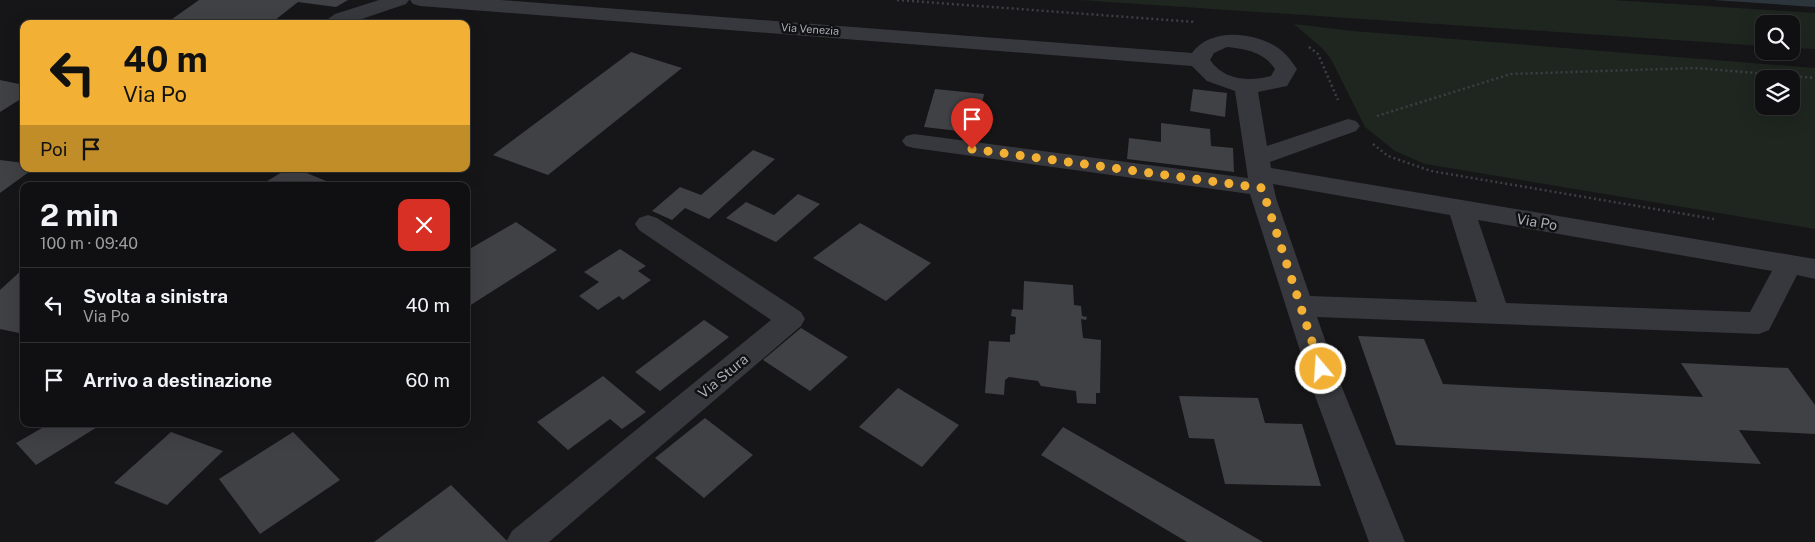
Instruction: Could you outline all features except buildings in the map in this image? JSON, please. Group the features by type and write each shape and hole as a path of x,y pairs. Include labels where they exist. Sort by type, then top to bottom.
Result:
{"street":[{"path":"338,20 399,0"},
{"name":"Via Venezia","path":"420,0 1199,60"},
{"path":"1227,41 1260,46 1279,57 1286,69 1279,81 1262,86 1246,87 1221,81 1205,71 1199,60 1203,50 1213,44 1227,41"},
{"path":"1246,87 1260,173 1300,306 1326,385 1387,542"},
{"name":"Via Po","path":"1260,173 1348,126"},
{"name":"Via Po","path":"914,141 1260,173 1802,267"},
{"path":"1461,209 1495,313"},
{"name":"Via Stura","path":"524,542 791,319 648,224"},
{"path":"1300,306 1758,324 1802,267"}],"path":[{"path":"1348,126 1511,74 1695,68 1815,78"}],"shaded area":[{"path":"1080,0 1613,0 1815,13 1815,49 1800,48 1800,15 1755,15 1755,45"},
{"path":"1713,0 1815,0 1815,7"},
{"path":"1294,24 1353,31 1815,68 1815,229 1425,164 1395,151 1365,127 1331,59 1323,49"}],"route":[{"path":"972,149 1262,188 1321,369"}]}
